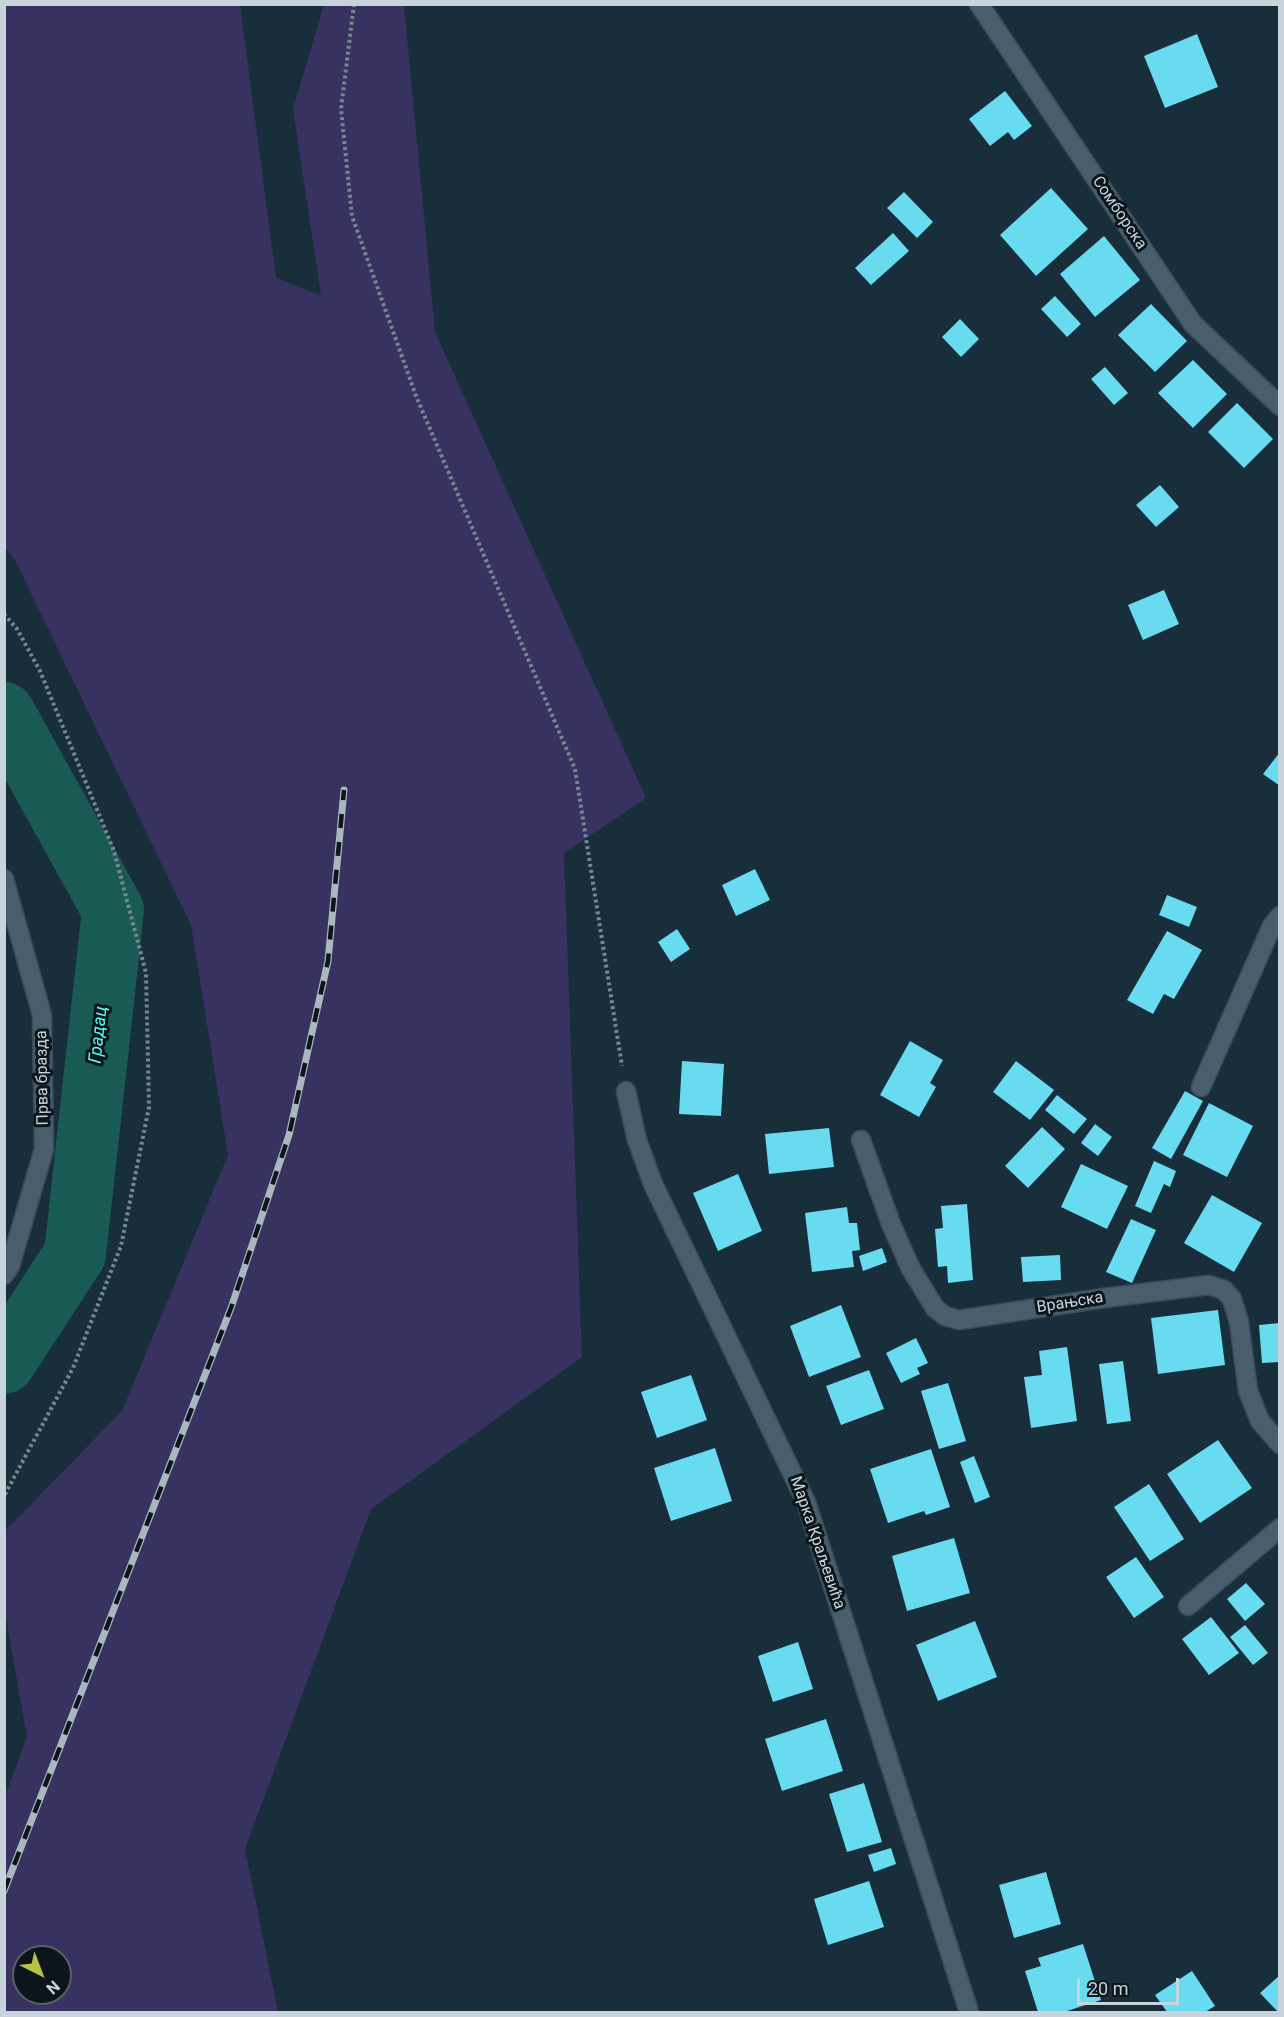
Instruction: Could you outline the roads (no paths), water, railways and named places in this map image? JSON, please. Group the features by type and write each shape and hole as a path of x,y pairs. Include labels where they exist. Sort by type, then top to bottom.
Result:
{"street":[{"name":"Сомборска","path":"979,4 1193,324 1280,406"},
{"name":"Прва бразда","path":"4,879 42,1015 45,1149 10,1266 4,1275"},
{"path":"1201,1087 1272,926 1280,916"},
{"name":"Марка Краљевића","path":"626,1090 638,1140 653,1184 806,1502 969,2013"},
{"name":"Врањска","path":"861,1140 891,1224 911,1269 935,1308 945,1316 959,1320 1209,1285 1224,1290 1232,1299 1239,1322 1248,1391 1260,1421 1280,1444"},
{"path":"1188,1606 1280,1528"}],"waterway":[{"name":"Градац","path":"4,713 113,910 75,1254 4,1363"}],"railway":[{"path":"4,1891 231,1308 289,1135 328,961 344,790"}]}
